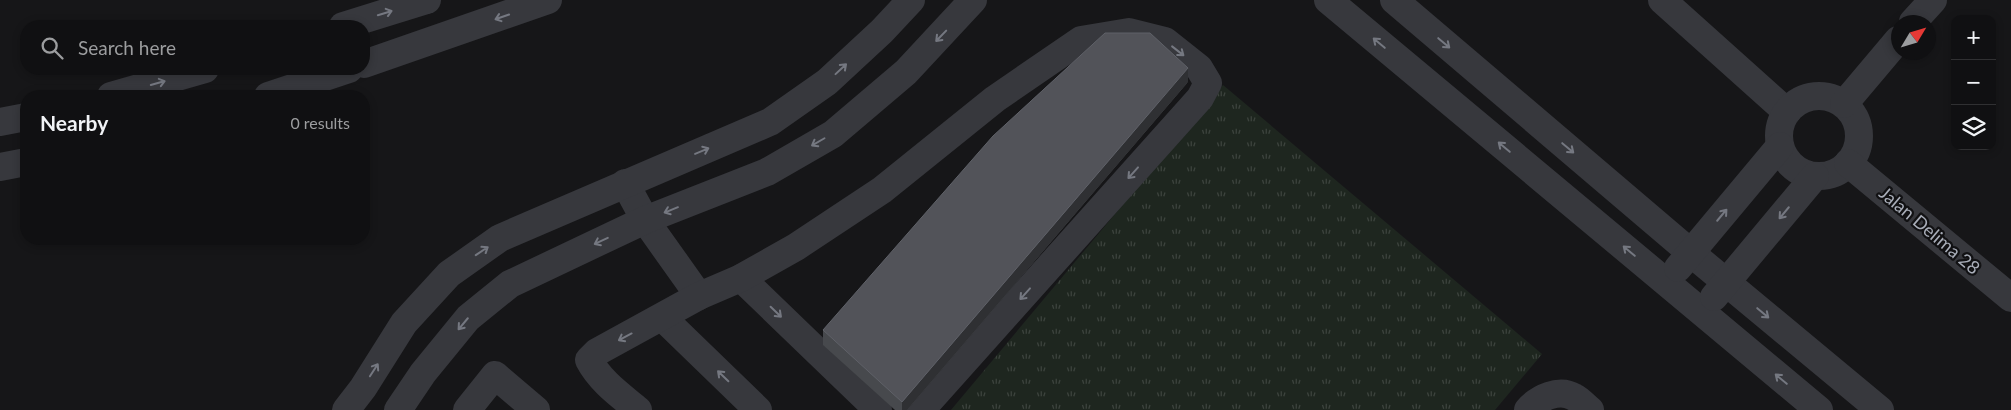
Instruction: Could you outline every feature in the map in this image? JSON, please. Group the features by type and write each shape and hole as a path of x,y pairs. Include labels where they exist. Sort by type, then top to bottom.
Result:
{"street":[{"path":"362,20 427,0"},
{"path":"370,62 548,0"},
{"path":"346,410 404,323 449,274 500,238 770,122 827,82 882,32 910,0"},
{"path":"398,410 423,373 468,318 510,284 645,220 767,172 833,134 906,72 974,0"},
{"path":"1328,0 1819,410"},
{"path":"1394,0 1691,253 1880,410"},
{"path":"1662,0 1787,112"},
{"path":"1920,15 1933,0"},
{"path":"638,410 610,386 594,368 589,360 597,352 663,318 699,296 741,278 796,247 882,190 995,99 1081,40 1129,32 1165,41 1199,68 1208,83 1200,98 921,410"},
{"path":"1844,104 1891,48"},
{"path":"132,90 184,75"},
{"path":"286,90 331,75"},
{"path":"1814,96 1833,98 1844,104 1853,114 1858,126 1859,140 1856,153 1839,171 1827,175 1815,176 1793,166 1780,146 1781,122 1787,112 1796,103 1814,96"},
{"path":"0,122 20,118"},
{"path":"1666,282 1780,146"},
{"path":"0,167 20,163"},
{"name":"Jalan Delima 28","path":"1848,163 2011,298"},
{"path":"1701,311 1815,176"},
{"path":"625,183 645,220 699,296"},
{"path":"741,278 878,410"},
{"path":"663,318 758,410"},
{"path":"467,410 495,375 536,410"},
{"path":"1528,410 1534,403 1554,393 1573,396 1590,410"}],"green space":[{"path":"1223,85 1542,354 1495,410 951,410"}],"building":[{"path":"1105,33 1150,33 1188,68 902,402 823,330 993,136"}]}
